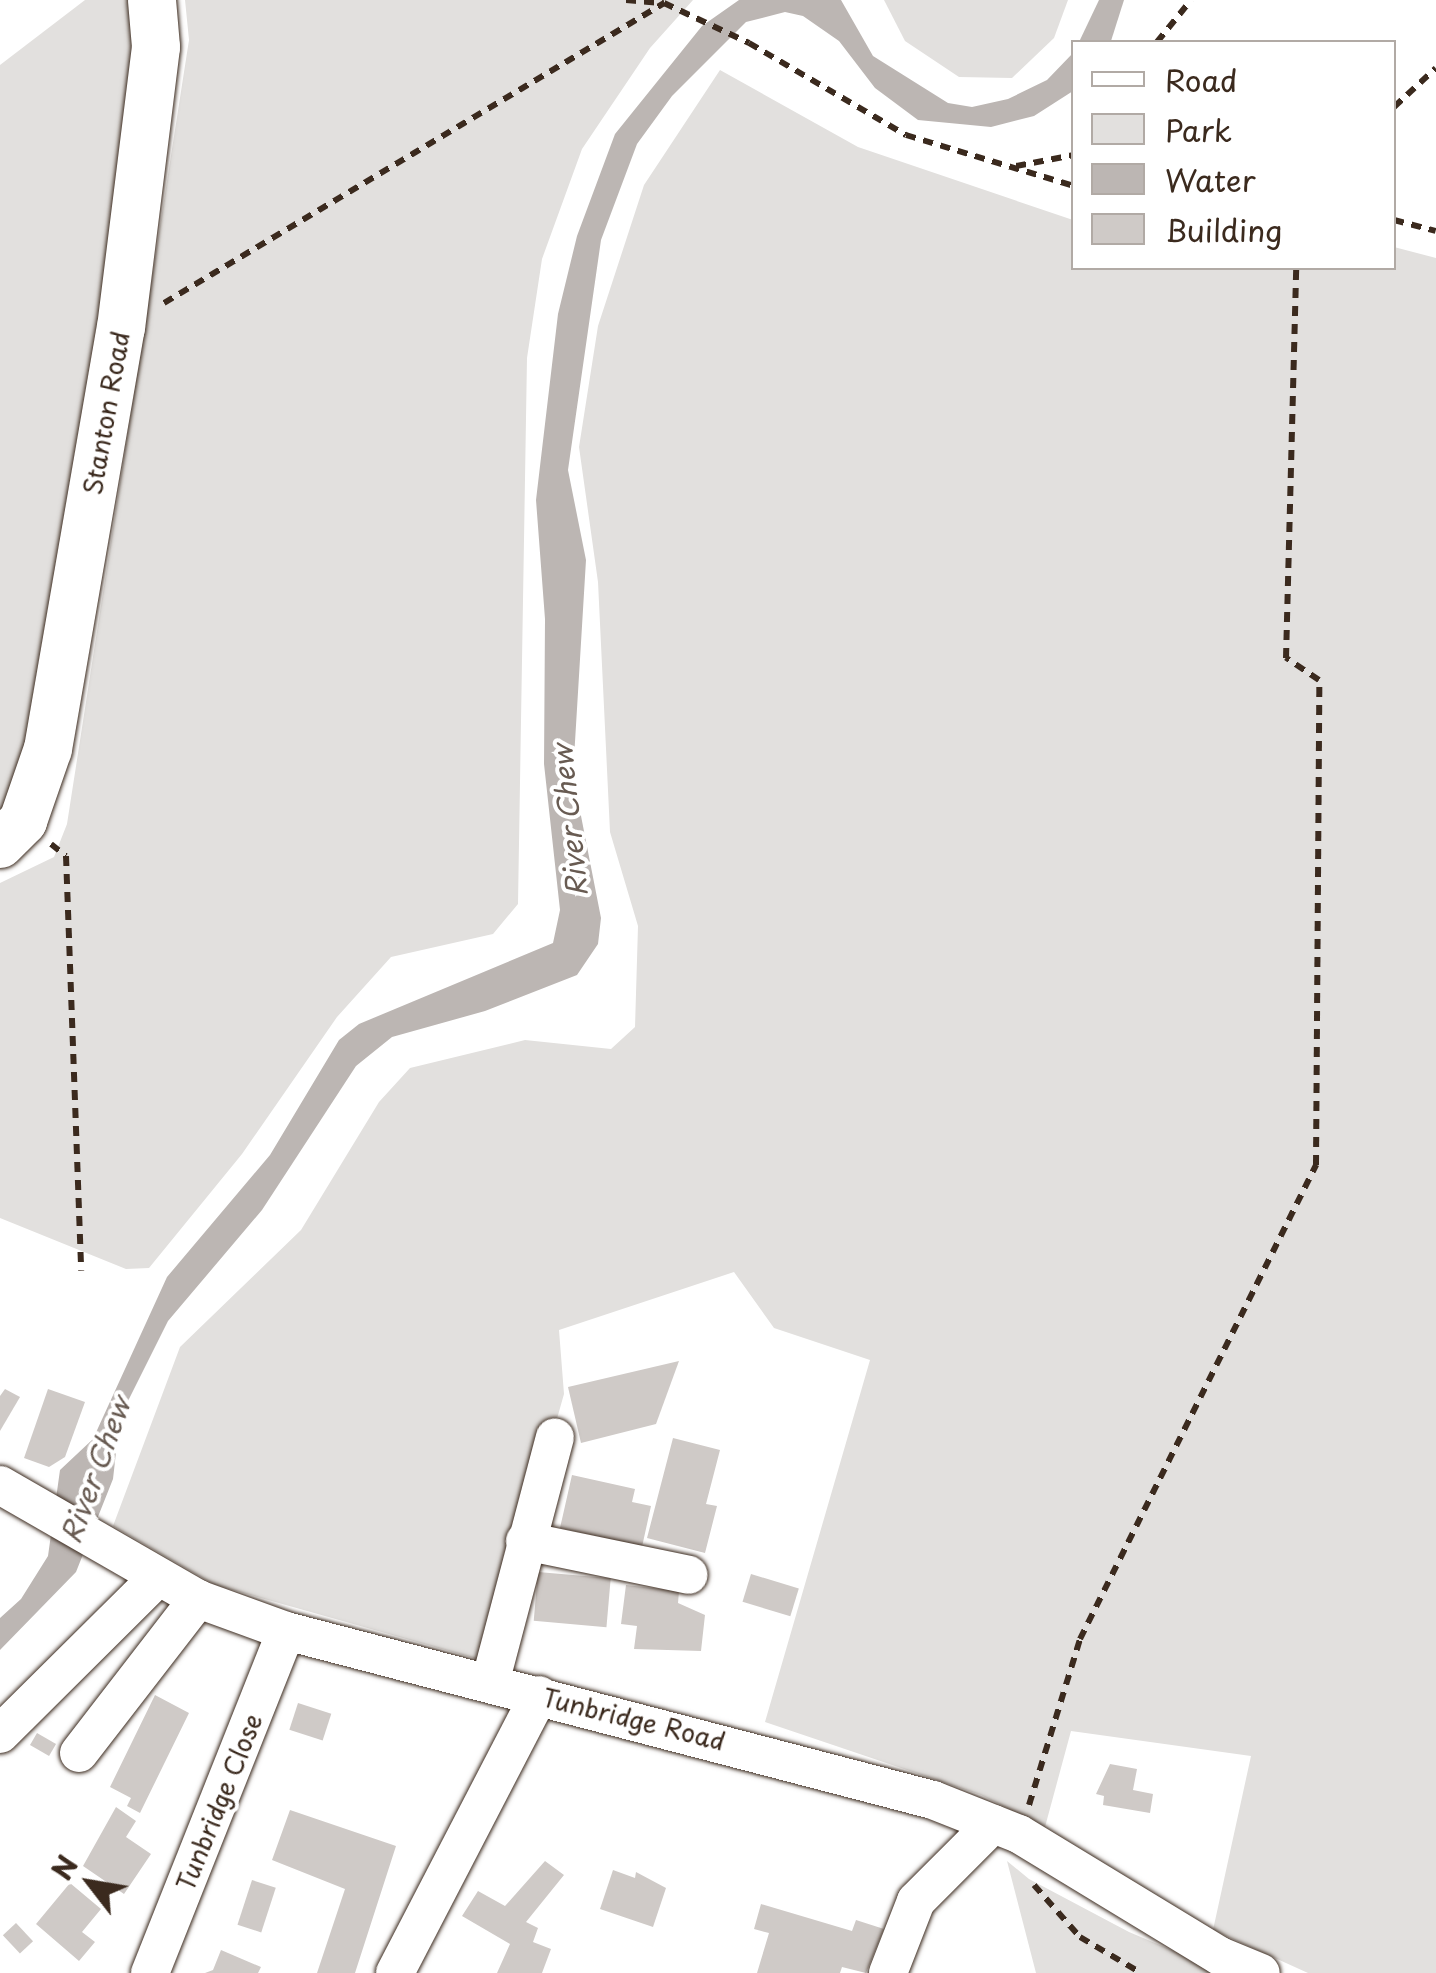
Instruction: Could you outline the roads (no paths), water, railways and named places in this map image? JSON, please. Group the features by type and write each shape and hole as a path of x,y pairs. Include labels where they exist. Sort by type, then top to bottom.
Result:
{"main road":[{"name":"Stanton Road","path":"12,832 48,749 122,328 156,46 152,0"}],"street":[{"path":"490,1683 555,1437"},
{"name":"Tunbridge Road","path":"8,1489 198,1599 286,1631 824,1767 1006,1829 1220,1956 1261,1973"},
{"path":"525,1541 689,1575"},
{"path":"0,1734 158,1577"},
{"path":"79,1753 198,1599"},
{"name":"Tunbridge Close","path":"150,1973 286,1631"},
{"path":"395,1973 539,1695"},
{"path":"888,1973 916,1901 1006,1829"}],"water":[{"name":"River Chew","path":"739,0 841,0 873,56 948,103 972,107 1008,99 1047,80 1071,55 1071,92 1034,116 991,127 918,120 875,88 839,41 803,16 785,12 746,22 672,96 637,144 601,240 568,470 586,560 573,775 601,918 598,944 577,975 485,1011 392,1037 356,1066 262,1210 168,1321 120,1417 113,1479 76,1572 0,1650 0,1618 21,1599 48,1556 60,1470 93,1439 167,1277 270,1155 339,1040 359,1024 553,943 560,910 544,764 545,619 536,500 558,314 577,236 615,134 702,26"},
{"path":"1099,0 1124,0 1111,40 1080,40"}]}
